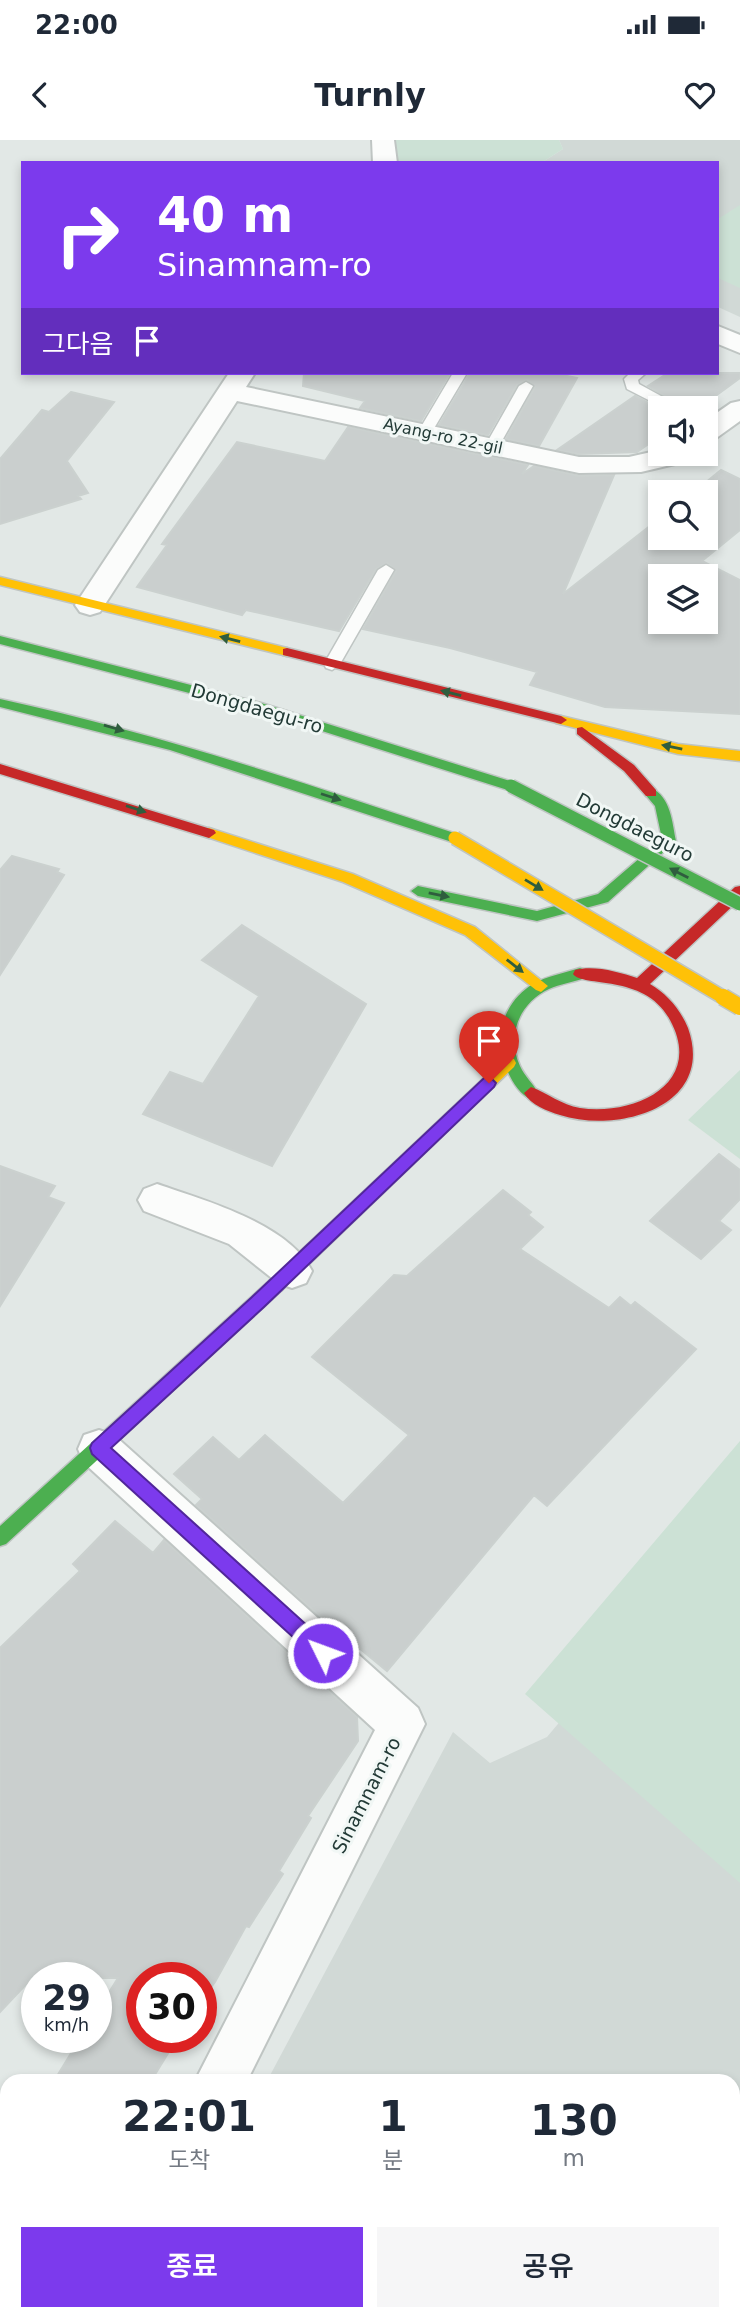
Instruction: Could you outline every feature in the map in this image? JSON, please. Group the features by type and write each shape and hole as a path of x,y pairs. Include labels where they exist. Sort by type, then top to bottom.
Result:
{"main road":[{"path":"0,581 678,749 740,756"},
{"path":"41,635 69,657"},
{"name":"Dongdaegu-ro","path":"0,640 261,707 511,786"},
{"path":"0,703 81,719 186,749 455,838 740,1007"},
{"path":"13,721 81,719"},
{"path":"348,878 537,916 603,898 669,841 661,804 629,768 571,722"},
{"path":"0,769 108,800 348,878 470,931 541,986"},
{"name":"Dongdaeguro","path":"511,786 740,904"},
{"path":"639,985 740,891"},
{"path":"580,974 611,975 639,985 662,999 678,1019 687,1042 686,1065 675,1087 656,1104 631,1115 601,1119 571,1114 544,1102 523,1085 509,1063 505,1038 512,1014 528,995 541,986 580,974"},
{"path":"0,1538 292,1271 509,1063"}],"street":[{"path":"383,140 385,161"},
{"path":"719,334 740,345"},
{"path":"90,605 236,382"},
{"name":"Ayang-ro 22-gil","path":"236,382 425,432 579,464 617,467 648,462"},
{"path":"718,421 740,409"},
{"path":"157,1200 243,1232 292,1271"},
{"name":"Sinamnam-ro","path":"99,1448 402,1724 224,2074"}],"lane":[{"path":"425,432 459,375"},
{"path":"636,375 631,379 632,386 652,396"},
{"path":"492,446 526,386"},
{"path":"332,664 386,570"}],"shaded area":[{"path":"559,140 740,140 740,317 719,307 719,161 544,161 563,149"},
{"path":"740,1507 740,2074 271,2074 453,1732 490,1763 547,1737"}],"green space":[{"path":"389,140 559,140 563,149 544,161 391,161"},
{"path":"740,205 740,288 719,278 719,218"},
{"path":"740,1070 740,1159 688,1120"},
{"path":"740,1441 740,1883 525,1694"}],"building":[{"path":"740,373 740,378 715,396 665,396 648,386 665,375"},
{"path":"304,375 449,375 421,421 360,408 365,401 303,386"},
{"path":"469,375 562,375 577,378 539,446 506,439 535,387 527,380 517,385 488,435 439,425"},
{"path":"71,392 114,402 67,461 88,493 78,496 81,499 0,524 0,459 42,410 49,412"},
{"path":"635,396 648,403 648,444 637,452 579,454 557,450"},
{"path":"348,427 528,465 522,474 534,466 579,476 614,475 563,594 648,527 648,550 715,550 702,561 708,564 648,564 648,634 718,634 718,569 740,580 740,714 605,707 530,685 537,672 450,648 363,629 396,571 387,563 376,569 339,631 246,610 242,615 137,587 167,545 162,544 237,442 325,461"},
{"path":"721,470 740,479 740,530 718,548 718,480 709,480"},
{"path":"12,856 59,869 57,872 64,875 0,975 0,870"},
{"path":"242,925 366,1004 272,1166 143,1114 170,1072 203,1084 259,996 202,960"},
{"path":"719,1154 740,1170 740,1199 719,1221 731,1230 701,1259 650,1221"},
{"path":"0,1166 55,1186 48,1197 64,1203 0,1306"},
{"path":"503,1190 531,1212 528,1215 543,1227 520,1249 609,1308 620,1297 631,1306 635,1302 696,1349 547,1506 534,1495 387,1671 353,1643 353,1646 196,1505 202,1499 174,1474 213,1437 239,1460 265,1435 343,1503 409,1435 312,1357 394,1275 407,1276"},
{"path":"115,1521 153,1553 164,1540 357,1717 358,1741 308,1816 311,1818 279,1871 283,1874 249,1927 246,1926 217,1978 217,1962 126,1962 126,2053 168,2053 155,2074 58,2074 71,2053 112,2053 112,1988 118,1978 112,1978 112,1962 21,1962 21,1990 0,2012 0,1648 80,1571 73,1564"}],"traffic: fast":[{"path":"0,640 261,707 511,786"},
{"path":"0,703 173,746 455,838"},
{"path":"511,786 740,904"},
{"path":"418,891 537,916 603,898 669,841 661,804 651,793"},
{"path":"531,1093 513,1068 508,1054 508,1027 513,1014 522,1002 539,988 580,974"},
{"path":"0,1538 276,1285"}],"traffic: slow":[{"path":"0,581 287,652"},
{"path":"561,720 678,749 740,756"},
{"path":"209,833 348,878 470,931 541,986"},
{"path":"455,838 740,1007"},
{"path":"276,1285 509,1063"}],"traffic: jam":[{"path":"287,652 561,720"},
{"path":"582,731 629,768 651,793"},
{"path":"0,769 209,833"},
{"path":"639,985 740,891"},
{"path":"531,1093 560,1109 601,1116 624,1114 645,1107 664,1096 678,1082 685,1064 686,1043 677,1019 660,998 631,981 580,974"}],"route":[{"path":"323,1653 99,1448 489,1083"}]}
